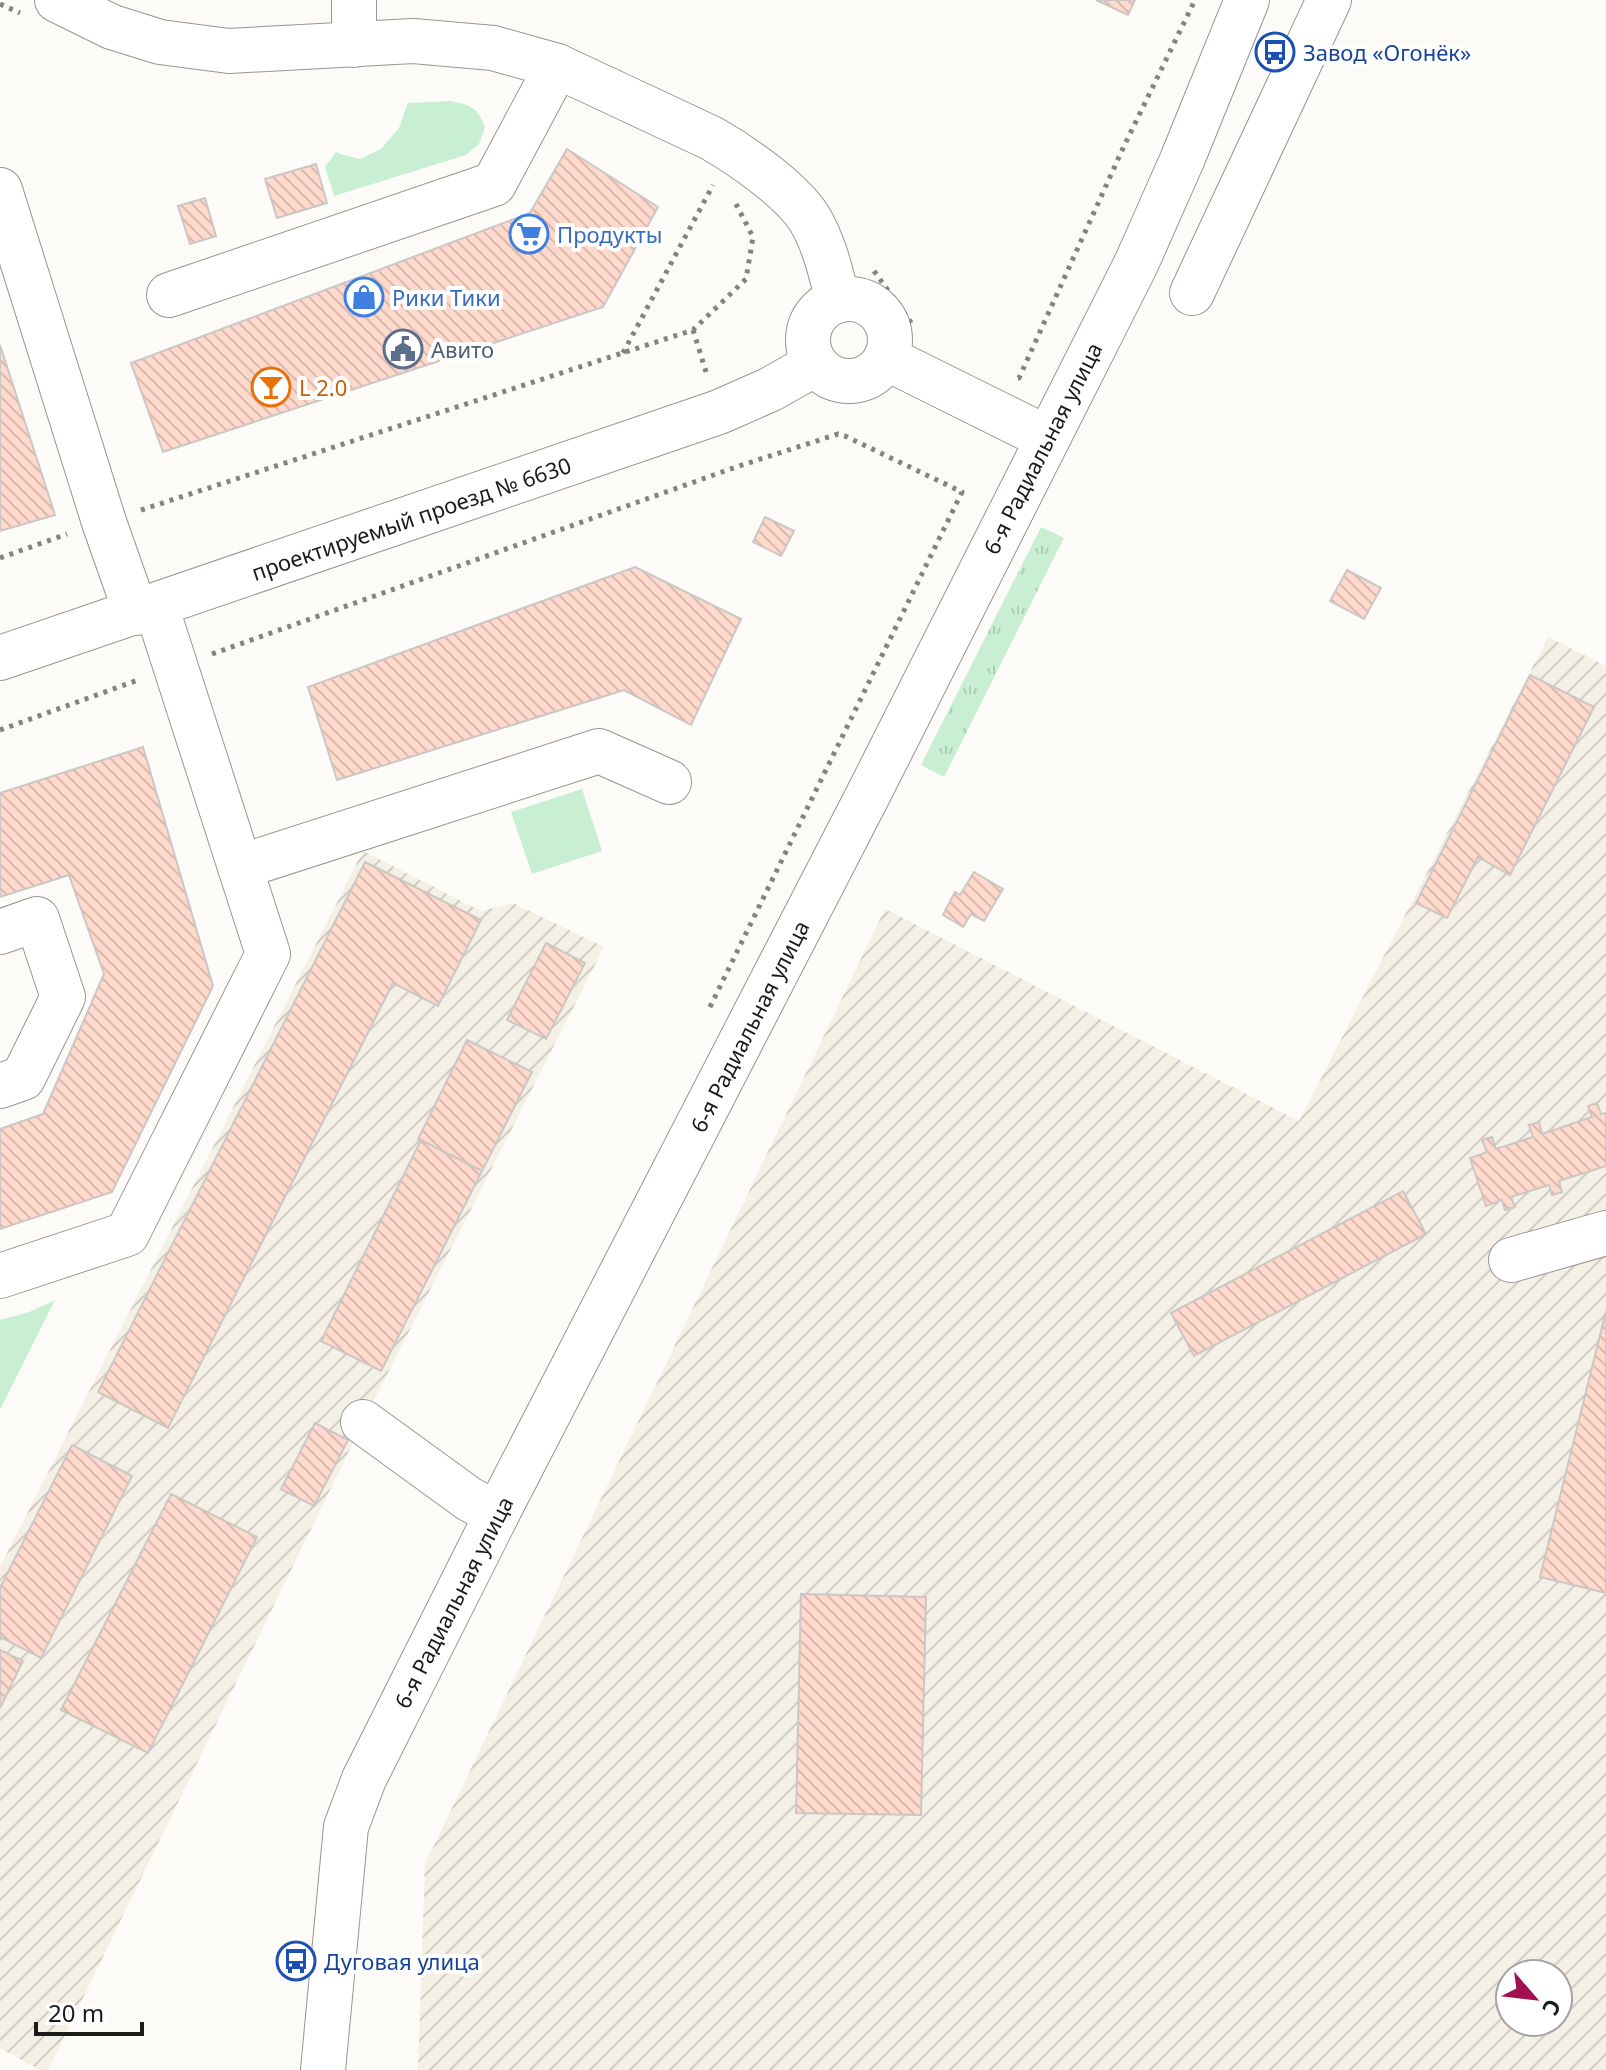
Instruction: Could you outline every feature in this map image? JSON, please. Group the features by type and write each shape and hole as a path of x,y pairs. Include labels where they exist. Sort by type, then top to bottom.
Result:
{"street":[{"path":"57,0 112,27 160,42 229,51 413,41 493,48 557,66 729,148 789,195 809,218 828,262 838,301"},
{"path":"354,0 354,45"},
{"name":"6-я Радиальная улица","path":"323,2070 346,1827 364,1779 1136,264 1247,0"},
{"path":"1136,264 1204,299 1329,0"},
{"path":"169,295 494,184 557,66"},
{"path":"0,190 104,522 176,667 268,954 127,1234 0,1276"},
{"path":"845,299 860,300 873,306 889,329 890,344 886,358 878,370 866,378 838,380 825,374 815,364 809,351 811,323 831,303 845,299"},
{"path":"886,358 1047,438"},
{"name":"проектируемый проезд № 6630","path":"0,658 719,412 771,389 815,364"},
{"path":"240,867 599,751 669,782"},
{"path":"0,932 37,919 63,997 23,1078 0,1086"},
{"path":"1511,1260 1606,1233"},
{"path":"363,1422 469,1499 497,1514"}],"path":[{"path":"1019,378 1124,146 1195,0"},
{"path":"623,353 714,184"},
{"path":"0,730 721,472 838,434 962,492"}],"shaded area":[{"path":"1548,637 1606,666 1606,2070 418,2070 425,1864 885,909 1299,1121"},
{"path":"363,851 481,911 513,903 604,947 363,1422 48,2070 40,2070 0,2048 0,1567"}],"green space":[{"path":"450,101 472,108 485,127 479,144 466,155 334,196 325,167 336,152 360,159 381,149 399,128 408,103"},
{"path":"1041,527 1064,538 944,777 921,765"},
{"path":"582,789 602,851 532,874 511,812"},
{"path":"55,1300 0,1410 0,1320"}],"building":[{"path":"1096,0 1135,0 1128,15"},
{"path":"567,149 658,207 603,307 163,452 131,363 530,213"},
{"path":"316,164 327,203 277,218 265,179"},
{"path":"205,198 216,236 190,244 178,206"},
{"path":"0,345 55,515 0,531"},
{"path":"765,517 794,531 781,556 753,542"},
{"path":"635,567 741,619 691,725 624,690 337,780 308,687"},
{"path":"1347,570 1381,588 1364,619 1330,601"},
{"path":"1530,675 1594,707 1510,875 1478,857 1447,918 1416,903"},
{"path":"143,747 213,986 112,1192 0,1229 0,1129 43,1114 104,974 69,875 0,897 0,793"},
{"path":"365,862 481,920 438,1006 393,983 168,1428 98,1392"},
{"path":"974,872 1003,889 984,921 971,914 963,927 943,915 955,892 960,895"},
{"path":"546,943 585,963 546,1039 507,1020"},
{"path":"467,1040 532,1072 482,1171 418,1139"},
{"path":"1597,1103 1601,1114 1606,1113 1606,1166 1559,1181 1562,1192 1552,1195 1549,1185 1511,1197 1515,1207 1505,1210 1502,1200 1486,1206 1470,1158 1487,1152 1482,1140 1492,1137 1496,1149 1533,1137 1529,1125 1539,1122 1542,1134 1592,1117 1588,1106"},
{"path":"421,1140 482,1171 381,1371 321,1341"},
{"path":"1403,1191 1426,1234 1194,1356 1171,1313"},
{"path":"1606,1311 1606,1593 1540,1577"},
{"path":"315,1423 348,1440 314,1506 281,1489"},
{"path":"72,1445 132,1476 41,1658 0,1637 0,1588"},
{"path":"171,1494 257,1537 148,1753 61,1710"},
{"path":"801,1594 926,1597 921,1815 796,1813"},
{"path":"0,1650 23,1661 0,1708"}],"place":[{"name":"Завод «Огонёк»","path":"1275,52"},
{"name":"Продукты","path":"529,234"},
{"name":"Рики Тики","path":"364,297"},
{"name":"Авито","path":"403,349"},
{"name":"L 2.0","path":"271,387"},
{"name":"Дуговая улица","path":"296,1961"}]}
